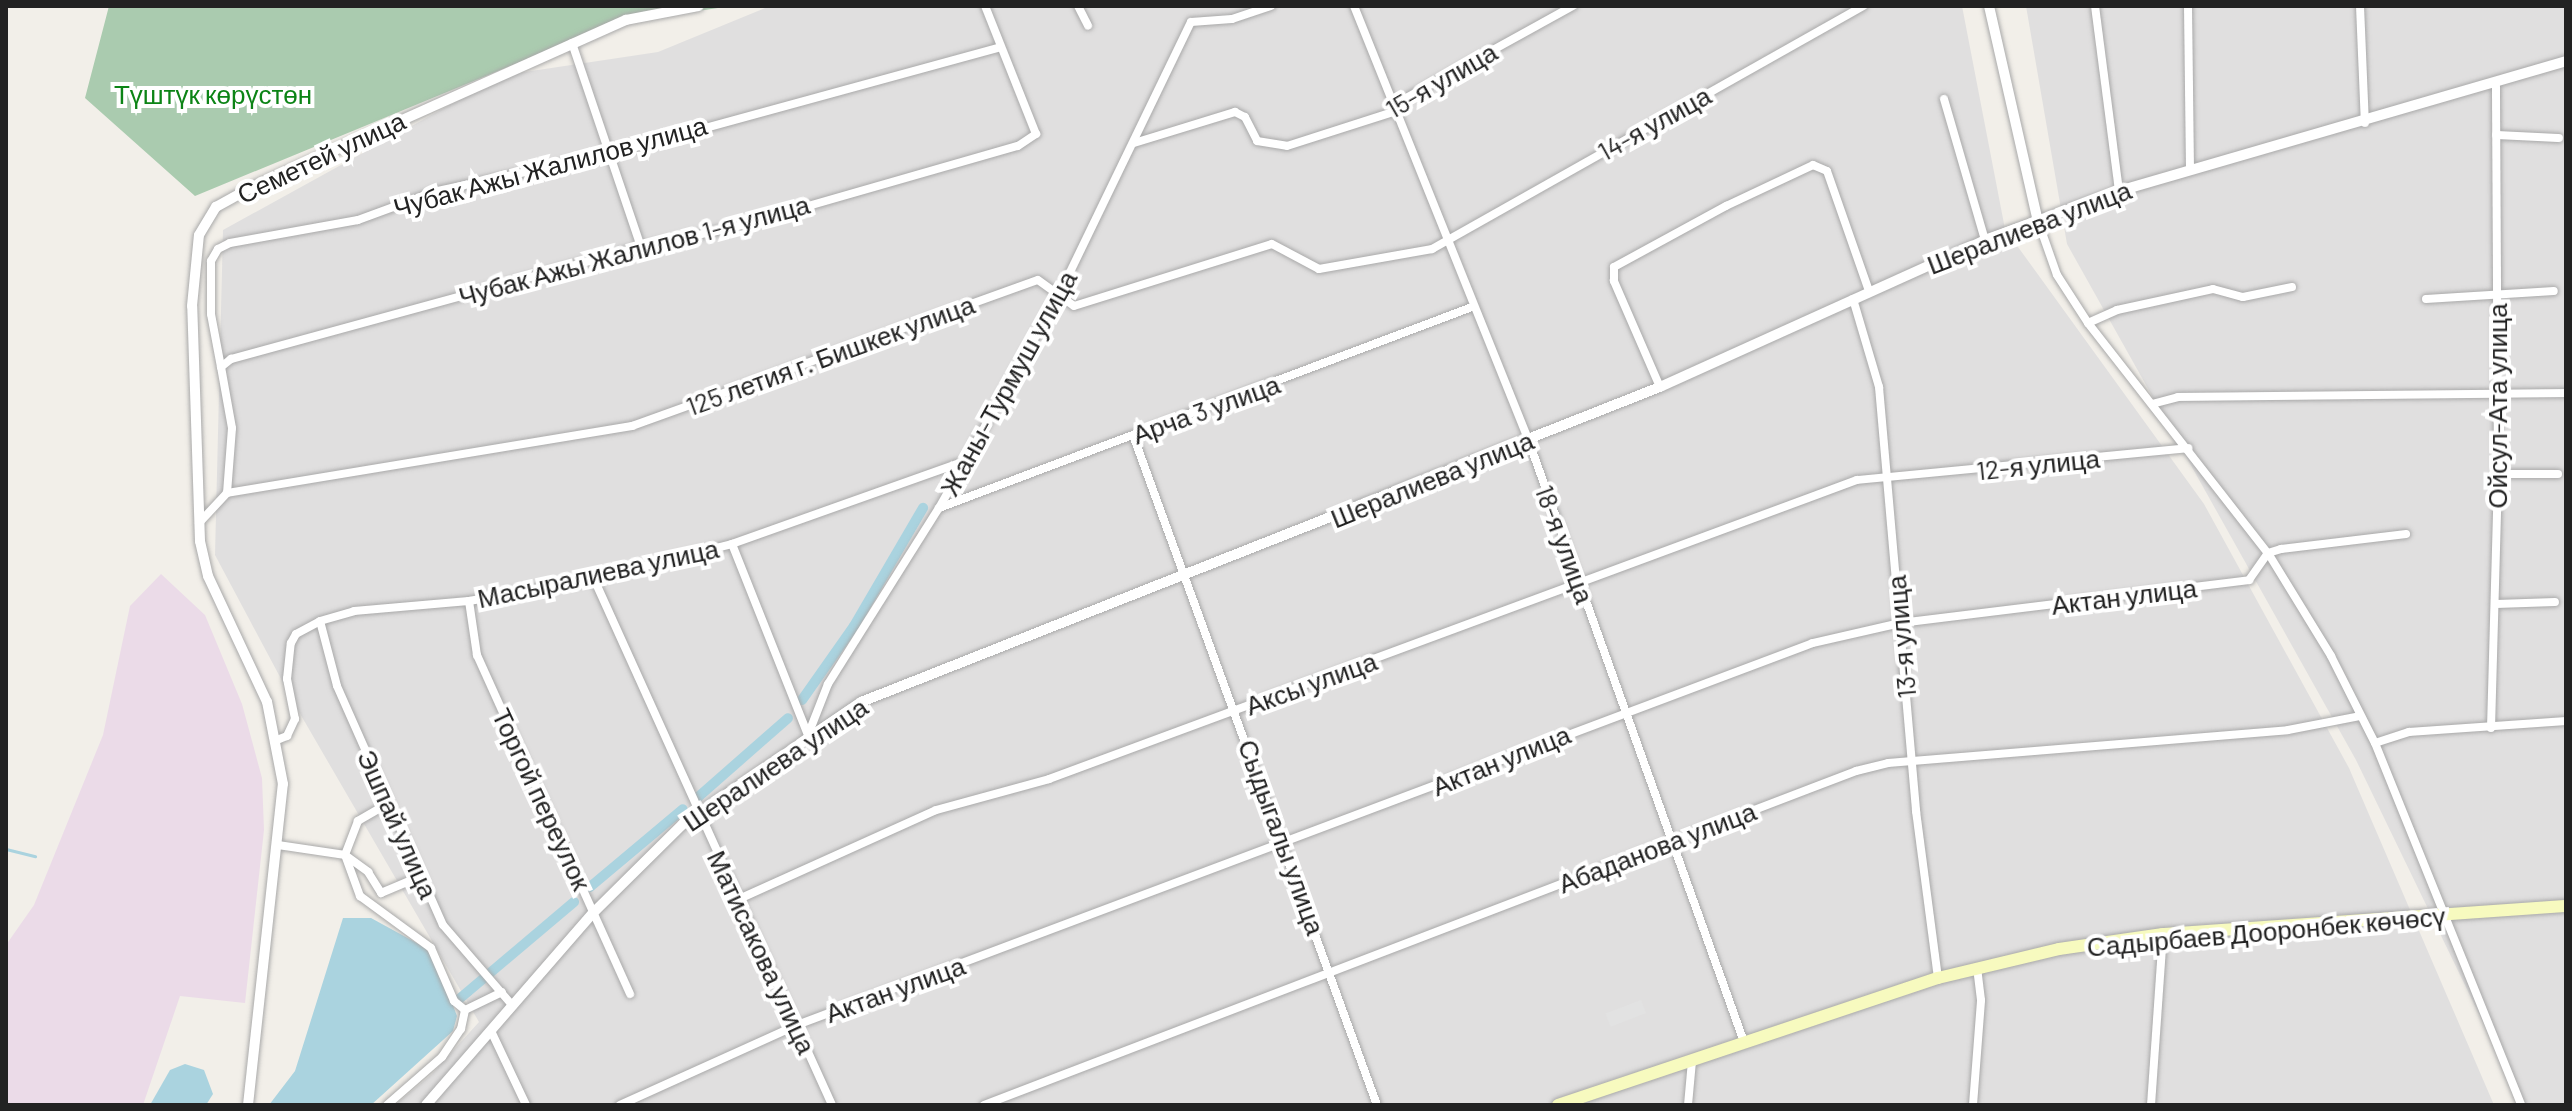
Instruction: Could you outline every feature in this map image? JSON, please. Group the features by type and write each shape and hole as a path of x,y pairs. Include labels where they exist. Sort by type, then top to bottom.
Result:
{"main road":[{"name":"Садырбаев Дооронбек көчөсү","path":"1558,1105 1977,967 2163,934 2566,906"}],"street":[{"name":"Семетей улица","path":"248,1105 283,784 277,740 250,660 208,576 200,541 193,264 199,235 211,212 248,189 640,15 699,6"},
{"name":"Чубак Ажы Жалилов 1-я улица","path":"221,367 248,353 641,247 735,227 1018,146 1036,134 985,6"},
{"path":"1078,6 1088,26"},
{"name":"Жаны-Турмуш улица","path":"808,735 828,684 939,508 961,462 1059,295 1191,22 1232,19 1271,6"},
{"name":"18-я улица","path":"1354,6 1393,112 1528,439 1675,841 1744,1042"},
{"name":"15-я улица","path":"1134,143 1235,112 1245,117 1257,141 1287,146 1393,112 1406,98 1573,6"},
{"name":"14-я улица","path":"1445,239 1863,6"},
{"path":"1989,6 2038,221 2057,275 2088,323 2268,553 2360,716 2375,743 2442,916 2521,1105"},
{"path":"2095,6 2119,191"},
{"path":"2188,6 2190,170"},
{"path":"2360,6 2365,123"},
{"path":"572,43 641,247"},
{"name":"Чубак Ажы Жалилов улица","path":"221,367 209,290 211,261 218,249 358,220 470,182 610,154 1000,47"},
{"name":"Шералиева улица","path":"426,1105 492,1033 593,913 697,813 861,702 926,673 1187,574 1761,346 1869,291 1985,240 2119,191 2365,123 2566,61"},
{"name":"Ойсул-Ата улица","path":"2491,728 2498,474 2495,394 2496,84"},
{"path":"1944,99 1985,240"},
{"path":"2496,135 2559,138"},
{"path":"1660,387 1614,281 1614,267 1813,165 1827,171 1869,291"},
{"name":"125 летия г. Бишкек улица","path":"227,493 632,426 1029,282 1046,281 1074,306 1272,244 1319,269 1377,262 1432,249 1445,239"},
{"path":"2088,323 2117,310 2213,289 2243,297 2292,287"},
{"path":"2426,299 2554,291"},
{"name":"13-я улица","path":"1853,299 1879,387 1912,761 1938,978"},
{"name":"Арча 3 улица","path":"939,508 1472,307"},
{"path":"199,523 227,493 232,428 221,367"},
{"path":"2152,404 2178,397 2566,393"},
{"name":"Сыдыгалы улица","path":"1133,435 1237,711 1377,1105"},
{"name":"12-я улица","path":"1888,480 2188,448"},
{"name":"Масыралиева улица","path":"277,740 287,736 295,719 287,679 291,643 296,634 320,621 354,611 469,601 594,579 732,544 961,462"},
{"path":"2498,474 2558,474"},
{"name":"Аксы улица","path":"739,899 936,810 1049,779 1857,480 1888,480"},
{"path":"2268,553 2406,534"},
{"path":"732,544 808,735"},
{"name":"Актан улица","path":"620,1105 797,1025 1284,845 1626,710 1813,643 1900,623 2249,580 2268,553"},
{"name":"Матисакова улица","path":"594,579 697,813 832,1105"},
{"name":"Торгой переулок","path":"469,601 477,655 630,994"},
{"path":"2496,604 2555,602"},
{"name":"Эшпай улица","path":"320,621 337,686 443,925 513,1006"},
{"name":"Абаданова улица","path":"984,1105 1856,771 1912,761 2272,731 2360,716"},
{"path":"2375,743 2409,732 2566,721"},
{"path":"391,811 382,807 358,821 345,855 360,896 431,948 454,1001 465,1010"},
{"path":"278,845 345,855 368,872 381,893 421,876"},
{"path":"2151,1105 2163,934"},
{"path":"1973,1105 1981,1000 1977,967"},
{"path":"465,1010 502,992"},
{"path":"387,1105 442,1057 461,1029 465,1010"},
{"path":"492,1033 526,1105"},
{"path":"1688,1105 1692,1061"}],"shaded area":[{"path":"770,6 1962,6 2005,229 2204,504 2349,768 2494,1105 395,1105 431,1075 479,1022 295,705 215,555 223,230 504,75 658,52"},
{"path":"2026,6 2566,6 2566,1105 2523,1105 2356,760 2067,244"},
{"path":"161,574 205,615 242,704 262,778 264,830 245,1003 180,996 143,1105 6,1105 6,945 34,905 103,735 130,606"},
{"path":"1641,1000 1646,1013 1611,1027 1606,1014"}],"green space":[{"name":"Түштүк көрүстөн","path":"109,6 731,6 612,24 195,196 85,98"}],"water":[{"path":"343,918 371,918 424,947 436,961 457,1016 453,1031 371,1105 269,1105 295,1071"},
{"path":"185,1064 204,1070 213,1094 206,1105 150,1105 170,1070"}],"waterway":[{"path":"802,700 854,626 923,508"},
{"path":"697,798 788,718"},
{"path":"590,887 683,809"},
{"path":"6,849 35,856"},
{"path":"458,1000 574,902"}]}
